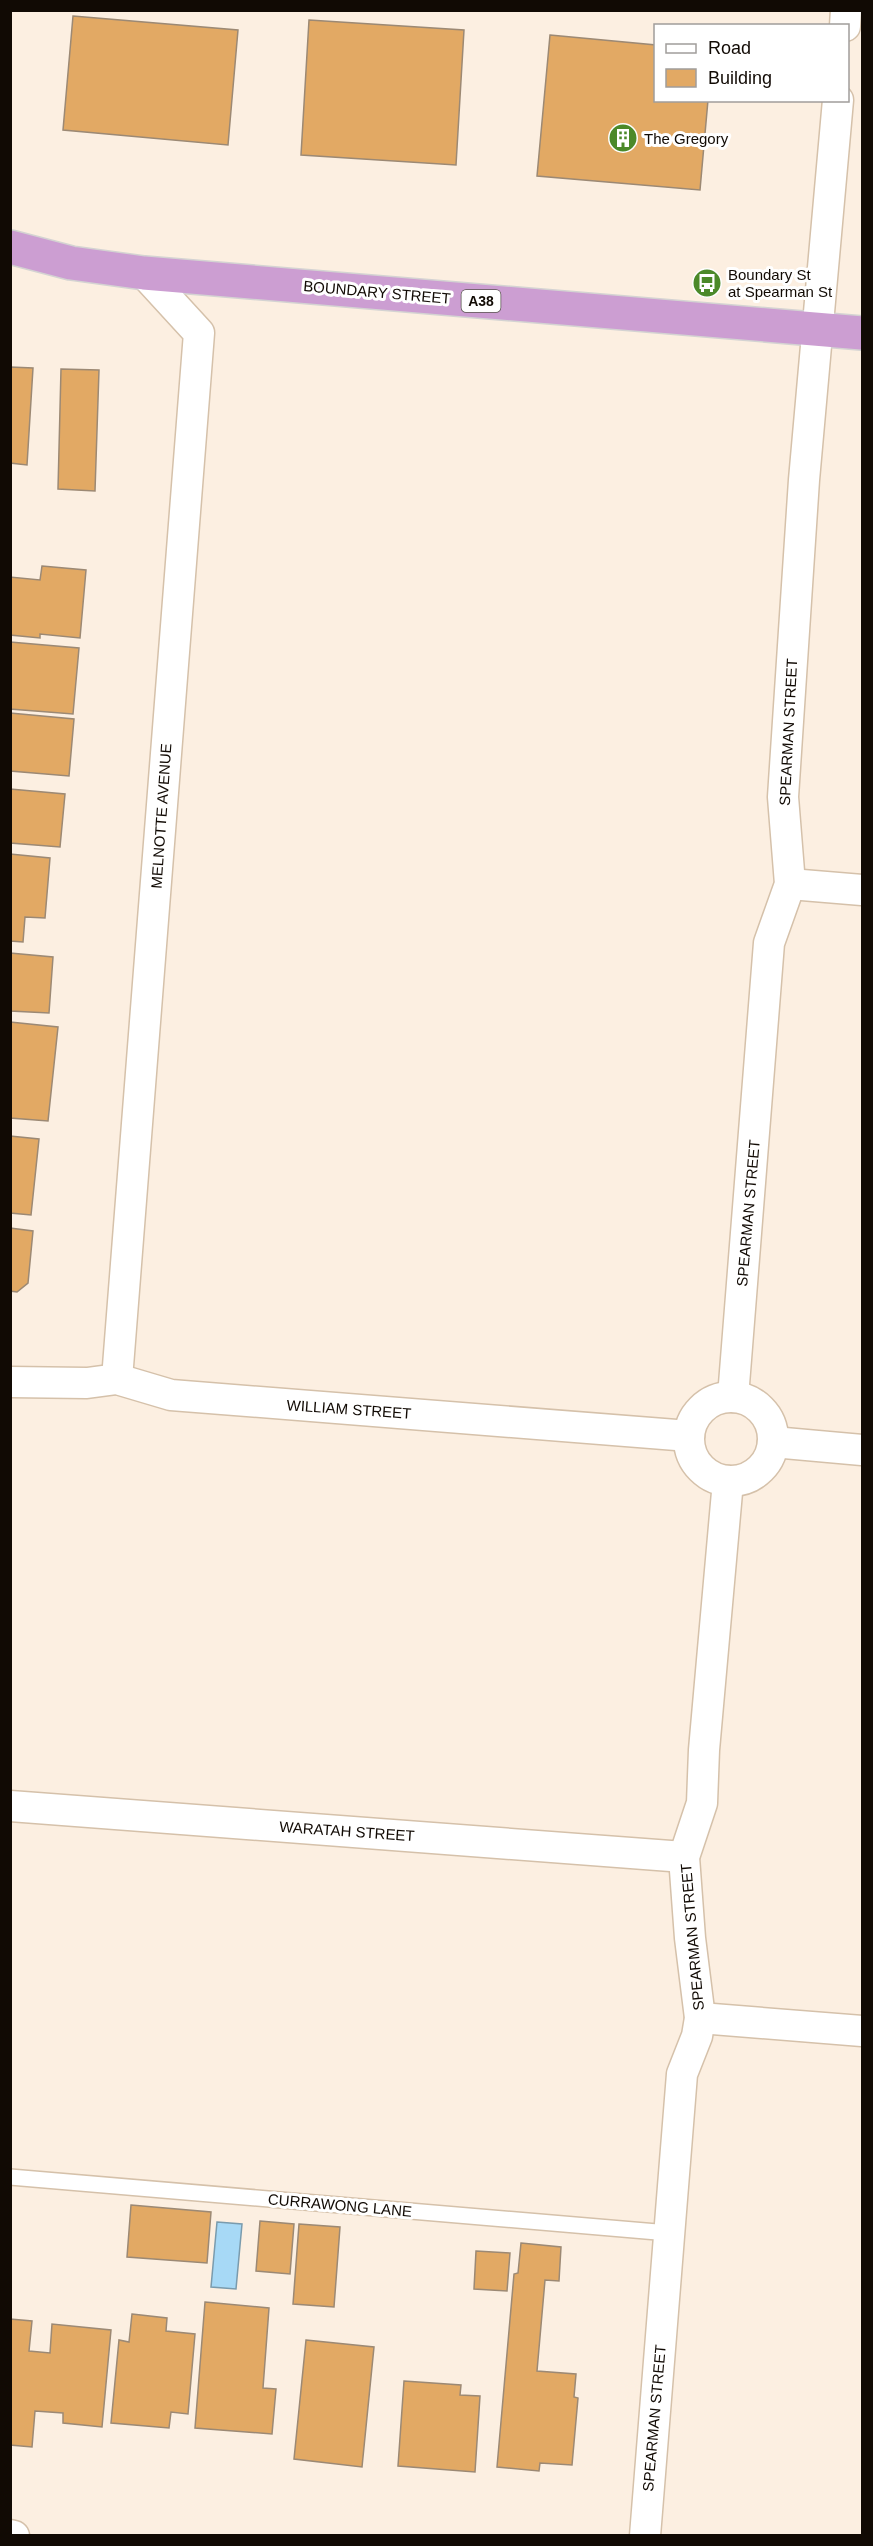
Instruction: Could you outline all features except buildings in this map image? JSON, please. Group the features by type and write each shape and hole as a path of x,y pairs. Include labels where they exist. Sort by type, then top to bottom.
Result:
{"highway":[{"name":"BOUNDARY STREET","path":"10,247 70,263 144,273 862,333"},
{"name":"BOUNDARY STREET","path":"10,269 70,263"}],"street":[{"name":"SPEARMAN STREET","path":"734,1397 769,943 790,884 783,797 804,480 838,102"},
{"name":"MELNOTTE AVENUE","path":"117,1379 199,333 144,273"},
{"path":"790,884 862,890"},
{"name":"WILLIAM STREET","path":"10,1382 87,1383 117,1379 171,1395 689,1436"},
{"path":"734,1397 755,1404 763,1411 772,1431 773,1442 766,1463 759,1471 739,1480 728,1481 712,1477 699,1467 691,1452 689,1436 692,1423 708,1403 720,1398 734,1397"},
{"path":"773,1442 862,1450"},
{"name":"SPEARMAN STREET","path":"645,2535 682,2074 697,2036 700,2018 690,1938 684,1857 702,1803 704,1750 728,1481"},
{"name":"WARATAH STREET","path":"10,1806 684,1857"},
{"path":"700,2018 862,2031"}],"lane":[{"name":"CURRAWONG LANE","path":"10,2177 669,2233"}],"water":[{"path":"217,2222 242,2224 236,2289 211,2287"}],"place":[{"name":"The Gregory","path":"623,138"},
{"name":"Boundary St at Spearman St","path":"707,283"}]}
